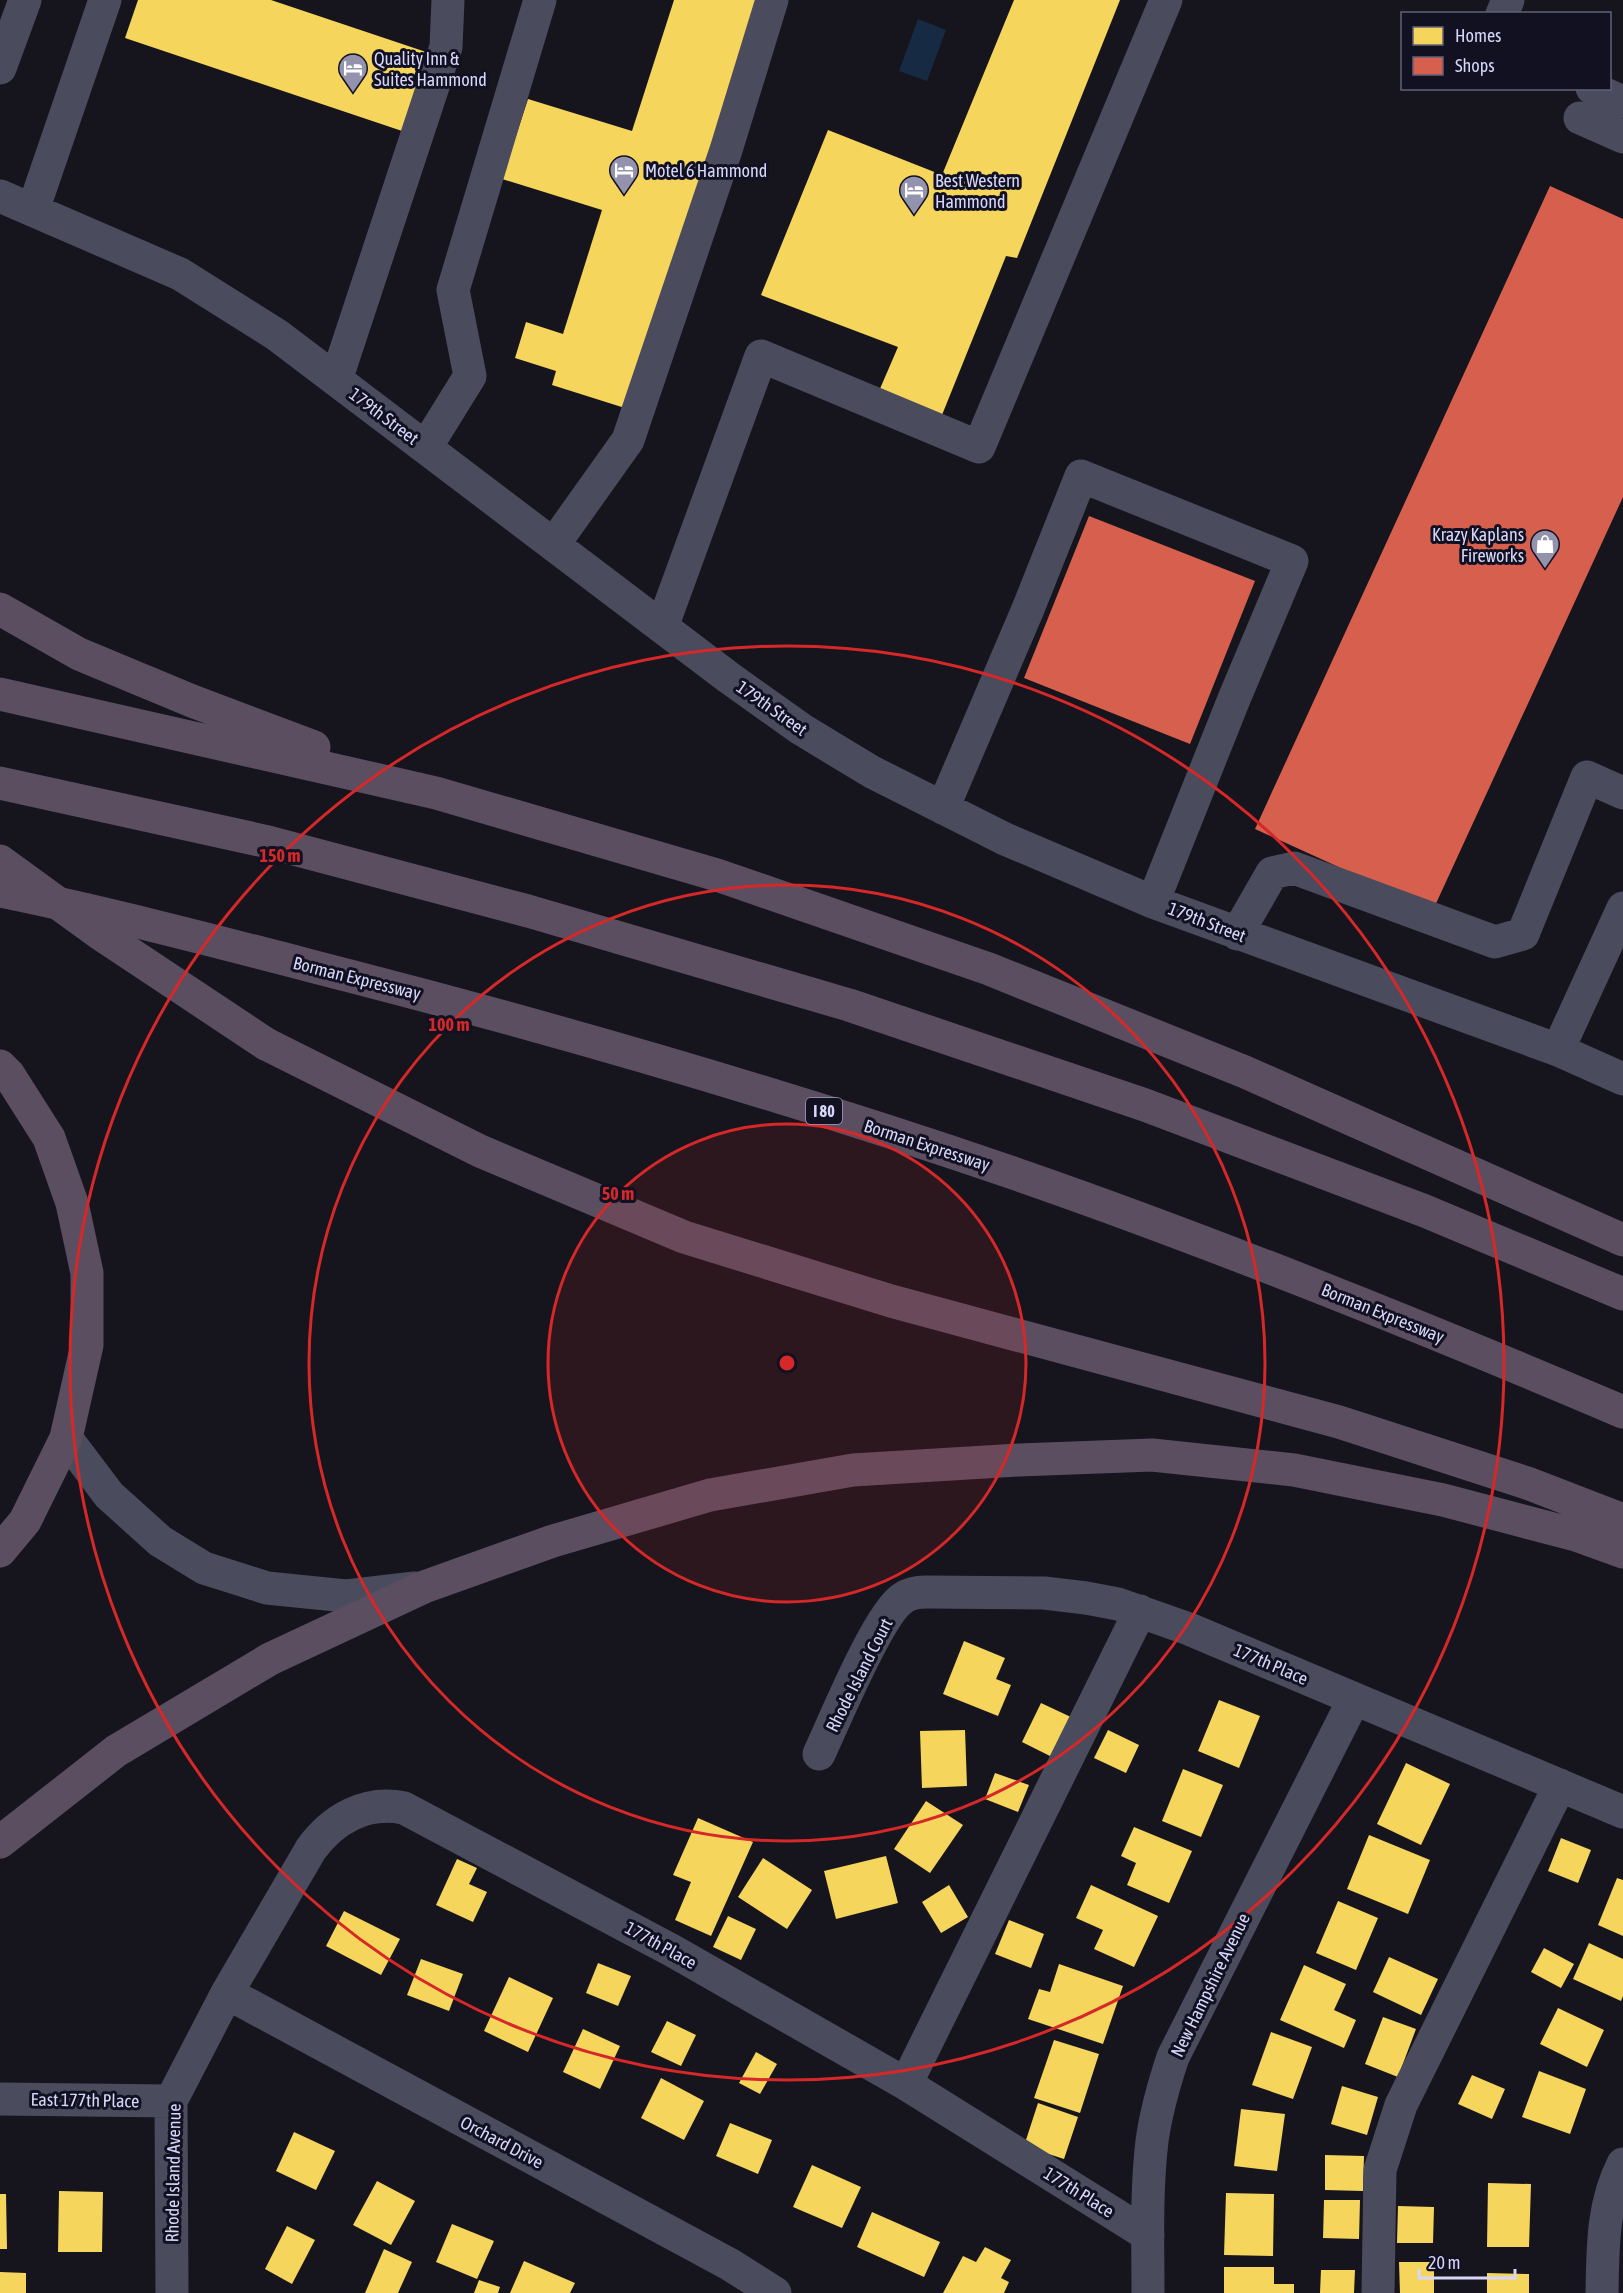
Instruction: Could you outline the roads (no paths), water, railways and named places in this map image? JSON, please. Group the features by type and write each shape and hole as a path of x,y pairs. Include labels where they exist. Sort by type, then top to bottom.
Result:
{"highway":[{"path":"0,609 79,654 192,701 436,793"},
{"path":"0,694 436,793 717,875 989,969 1245,1072 1623,1240"},
{"path":"0,783 287,847 528,911 849,1005 1145,1105 1425,1211 1623,1294"},
{"path":"0,861 99,933 266,1044 480,1151 684,1237 891,1301 1339,1422 1527,1483 1623,1520"},
{"name":"Borman Expressway","path":"0,891 98,911 502,1015 819,1109 1018,1175 1272,1269 1466,1346 1623,1412"},
{"path":"0,1066 9,1075 49,1138 72,1203 87,1273 87,1346 66,1438 25,1521 0,1551"},
{"path":"0,1842 116,1751 270,1659 424,1587 553,1541 710,1495 853,1470 1007,1460 1141,1455 1294,1470 1443,1500 1576,1535 1623,1552"}],"street":[{"path":"0,68 25,0"},
{"path":"33,210 105,0"},
{"path":"336,380 446,47 448,0"},
{"path":"426,447 470,375 453,290 540,0"},
{"path":"554,544 628,440 726,150 772,0"},
{"path":"662,627 761,356 980,447 1166,0"},
{"path":"1586,103 1623,102"},
{"path":"1586,103 1623,137"},
{"name":"179th Street","path":"0,196 180,274 276,335 662,627 801,729 872,772 1005,839 1153,902 1558,1050 1623,1078"},
{"path":"943,808 1028,609 1081,476 1292,561 1153,902"},
{"path":"1237,934 1272,873 1294,868 1495,942 1523,934 1587,777 1623,793"},
{"path":"1558,1050 1623,909"},
{"path":"66,1438 109,1495 160,1541 204,1568 267,1588 346,1596 424,1587"},
{"name":"177th Place","path":"903,1598 915,1593 926,1592 1044,1593 1119,1604 1189,1629 1623,1812"},
{"name":"Rhode Island Court","path":"819,1754 875,1637 892,1608 903,1598"},
{"path":"906,2084 1140,1611"},
{"name":"New Hampshire Avenue","path":"1148,2293 1148,2188 1152,2140 1160,2098 1173,2056 1354,1700"},
{"path":"1378,2293 1380,2170 1395,2121 1560,1785"},
{"name":"177th Place","path":"227,1993 311,1849 323,1833 354,1812 379,1806 392,1806 414,1814 673,1951 906,2084 1148,2235"},
{"name":"Rhode Island Avenue","path":"172,2293 171,2101 227,1993"},
{"name":"Orchard Drive","path":"227,1993 737,2284 775,2293"},
{"name":"East 177th Place","path":"0,2099 171,2101"},
{"path":"1602,2293 1604,2218 1609,2196 1623,2164"}],"water":[{"path":"918,19 946,30 927,81 899,71"}],"place":[{"name":"Quality Inn & Suites Hammond","path":"353,94"},
{"name":"Motel 6 Hammond","path":"624,196"},
{"name":"Best Western Hammond","path":"914,216"},
{"name":"Krazy Kaplans Fireworks","path":"1545,570"}]}
